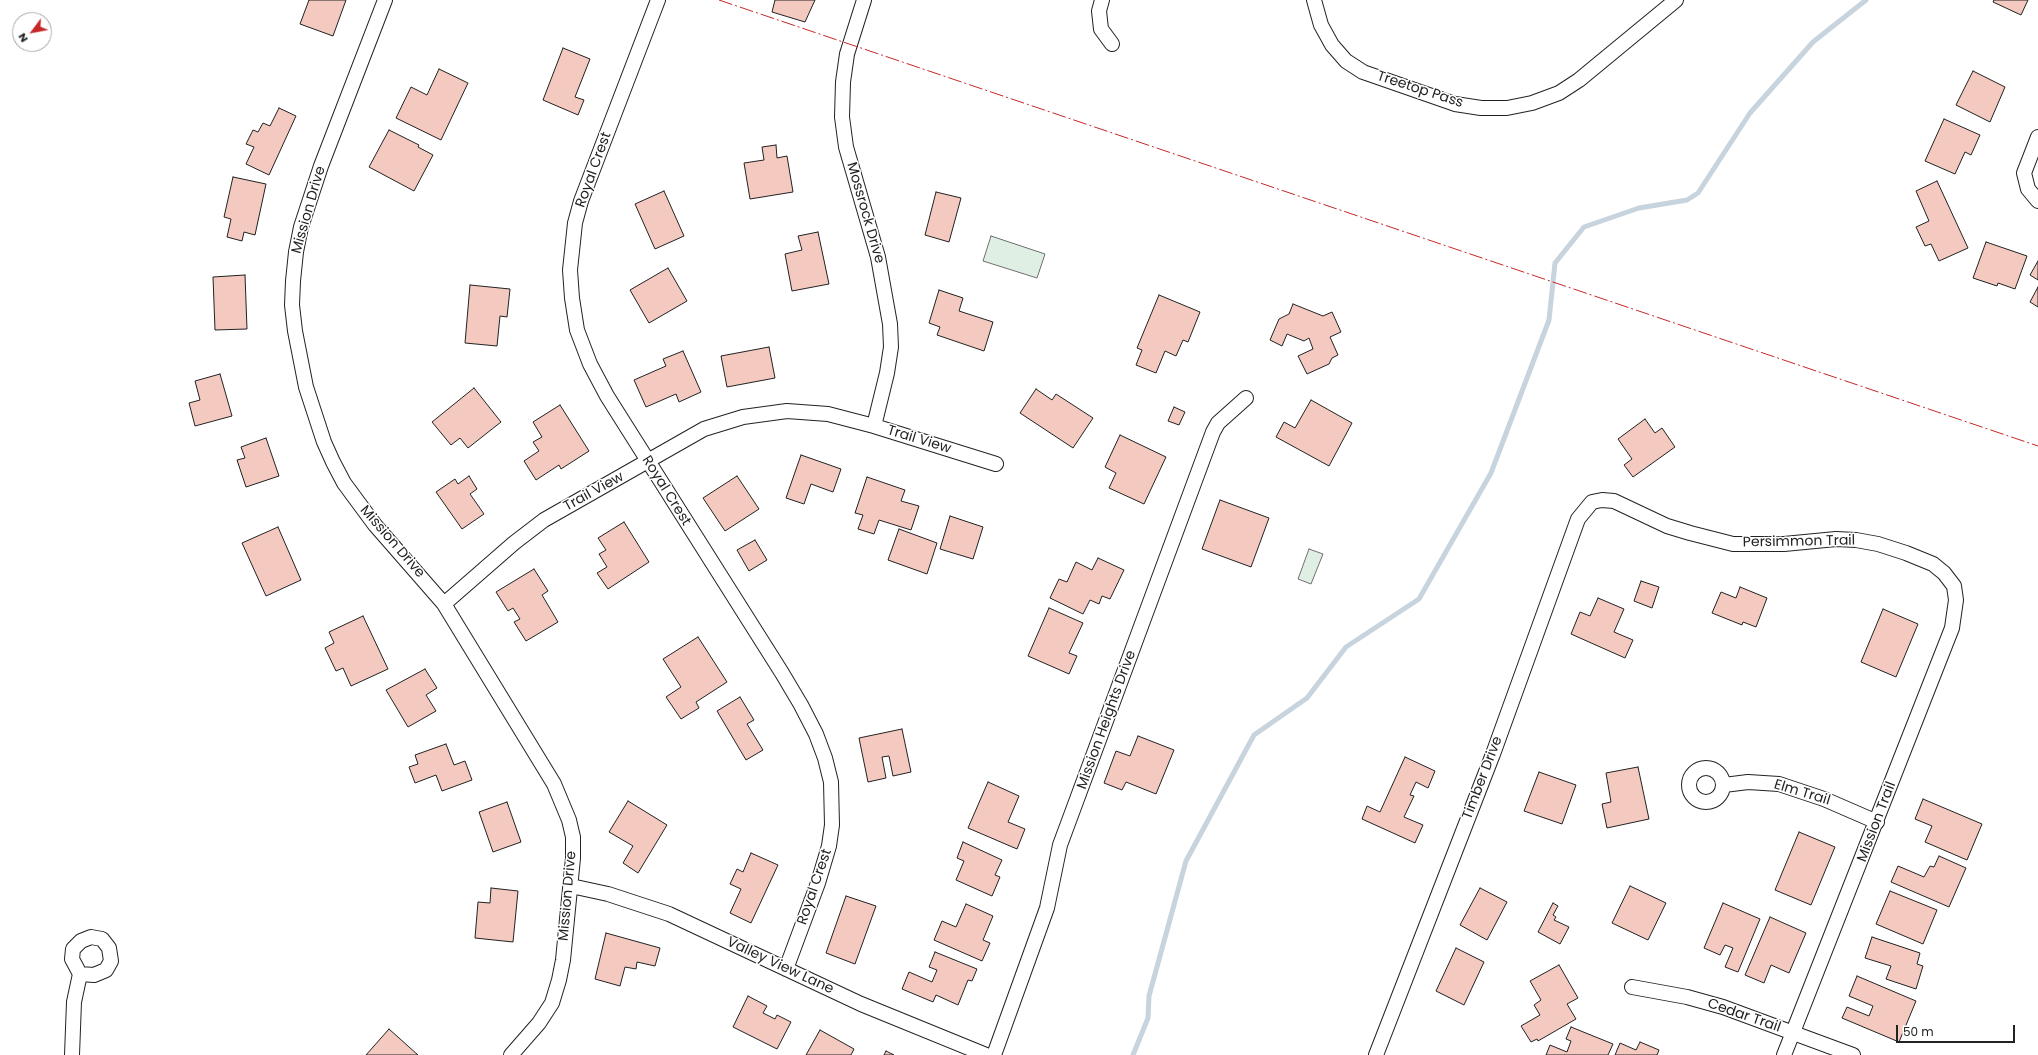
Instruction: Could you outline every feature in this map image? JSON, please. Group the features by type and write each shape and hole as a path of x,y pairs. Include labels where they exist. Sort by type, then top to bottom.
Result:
{"street":[{"name":"Mission Drive","path":"385,0 320,166 301,227 296,252 293,312 306,387 324,442 333,462 349,489 375,525 444,604 554,784 563,804 573,837 571,886 563,960 552,1003 539,1023 511,1055"},
{"name":"Royal Crest","path":"658,0 581,201 575,223 570,270 577,330 590,364 607,396 782,673 810,722 825,758 831,782 832,825 829,846 818,883 786,969"},
{"name":"Mossrock Drive","path":"864,0 848,54 843,82 842,117 846,147 880,265 890,324 891,347 887,372 874,426"},
{"path":"1102,0 1099,11 1101,29 1112,44"},
{"name":"Treetop Pass","path":"1314,0 1322,25 1332,45 1346,61 1363,72 1455,104 1481,108 1506,108 1532,103 1559,93 1580,80 1676,0"},
{"path":"2038,137 2024,173 2028,189 2038,201"},
{"name":"Mission Heights Drive","path":"994,1055 1047,908 1060,845 1213,432 1218,422 1246,398"},
{"name":"Trail View","path":"444,604 531,529 564,508 648,462 704,429 723,422 766,413 798,411 828,414 874,426 996,464"},
{"name":"Persimmon Trail","path":"1592,502 1602,500 1614,502 1667,526 1709,539 1733,544 1784,544 1836,539 1856,540 1878,544 1933,564 1944,573 1954,586"},
{"name":"Timber Drive","path":"1376,1055 1493,754 1576,524 1584,510 1592,502"},
{"name":"Mission Trail","path":"1784,1055 1877,822 1952,628 1956,600 1954,586"},
{"name":"Elm Trail","path":"1724,785 1748,782 1779,784 1824,799 1877,822"},
{"name":"Valley View Lane","path":"571,886 608,894 669,914 861,1004 986,1055"},
{"path":"72,1055 74,1002 80,974"},
{"name":"Cedar Trail","path":"1632,987 1687,997 1724,1007 1853,1055"}],"green space":[{"path":"991,236 1045,254 1037,278 983,261"},
{"path":"1309,549 1323,554 1311,584 1298,579"}],"building":[{"path":"309,0 346,0 333,36 300,24"},
{"path":"775,0 815,0 805,22 772,12"},
{"path":"1994,0 2028,0 2021,15 1993,2"},
{"path":"563,48 590,59 575,97 584,100 578,115 543,100"},
{"path":"439,69 468,83 441,140 396,118 411,87 427,95"},
{"path":"1973,71 2005,87 1990,122 1956,105"},
{"path":"279,108 296,116 269,175 246,164 254,147 246,144 253,130 258,132 263,123 270,126"},
{"path":"1944,119 1980,135 1971,155 1965,152 1955,174 1925,161"},
{"path":"389,130 419,145 418,147 433,155 414,191 369,167"},
{"path":"776,145 777,158 787,156 793,192 750,199 744,163 764,160 762,147"},
{"path":"233,177 266,184 255,235 244,232 242,241 227,237 231,219 224,217"},
{"path":"1937,181 1968,248 1939,261 1931,244 1925,246 1916,227 1929,221 1916,191"},
{"path":"664,191 684,236 655,249 635,204"},
{"path":"936,192 961,198 949,242 925,235"},
{"path":"818,232 829,284 792,291 785,254 802,250 798,236"},
{"path":"1986,242 2027,256 2015,289 1998,283 1997,286 1973,278"},
{"path":"2038,261 2038,280 2030,275"},
{"path":"668,268 687,301 649,323 630,290"},
{"path":"245,275 247,329 215,330 213,277"},
{"path":"470,285 510,289 507,317 500,316 497,346 465,343"},
{"path":"2038,287 2038,307 2030,302"},
{"path":"939,290 963,298 959,311 993,322 984,351 937,335 940,327 929,323"},
{"path":"1159,295 1200,312 1188,342 1183,340 1176,356 1165,351 1156,373 1136,365 1142,350 1137,348"},
{"path":"1293,304 1323,316 1332,312 1341,332 1330,337 1338,355 1332,358 1329,364 1307,374 1298,356 1313,349 1309,338 1304,341 1287,334 1282,346 1270,340 1279,319 1289,314"},
{"path":"769,347 775,378 727,387 721,356"},
{"path":"683,351 701,392 679,402 676,394 646,407 634,380 666,366 663,359"},
{"path":"220,374 232,416 195,426 189,403 200,400 195,381"},
{"path":"474,388 501,422 468,448 460,438 451,445 432,422"},
{"path":"1036,389 1052,400 1056,394 1093,418 1073,448 1020,413"},
{"path":"1311,400 1352,423 1329,466 1276,437 1284,422 1295,428"},
{"path":"560,405 589,451 561,469 559,465 536,480 524,461 539,451 533,442 542,437 533,422"},
{"path":"1174,407 1185,412 1179,425 1168,421"},
{"path":"1645,419 1655,433 1662,428 1675,447 1633,477 1624,465 1632,459 1618,439"},
{"path":"1120,435 1166,457 1144,504 1109,488 1116,473 1105,467"},
{"path":"266,438 279,476 246,487 237,460 245,458 241,447"},
{"path":"801,455 841,469 833,492 811,484 804,504 786,498"},
{"path":"469,476 477,489 470,494 484,514 462,529 436,492 455,479 458,484"},
{"path":"737,476 759,509 725,531 703,498"},
{"path":"867,477 905,490 901,501 919,506 911,530 879,520 874,534 858,529 863,515 855,513"},
{"path":"1220,500 1269,518 1251,567 1202,549"},
{"path":"950,516 983,527 973,559 940,549"},
{"path":"624,522 649,562 608,589 597,573 607,567 599,554 606,550 598,538"},
{"path":"278,527 301,580 266,596 242,543"},
{"path":"899,529 937,543 927,574 888,560"},
{"path":"755,540 767,560 749,571 737,550"},
{"path":"1098,558 1124,570 1110,599 1102,596 1099,604 1090,600 1083,614 1050,598 1059,579 1067,582 1076,562 1092,570"},
{"path":"534,569 548,591 542,595 558,622 526,641 514,622 520,619 513,608 508,611 496,592"},
{"path":"1641,581 1659,587 1652,608 1634,601"},
{"path":"1740,587 1767,598 1756,627 1743,622 1742,625 1712,613 1721,592 1736,598"},
{"path":"1598,598 1624,609 1614,632 1633,640 1625,658 1571,634 1580,612 1590,616"},
{"path":"1049,608 1083,623 1069,653 1077,656 1069,674 1028,656"},
{"path":"1883,609 1918,624 1896,677 1861,662"},
{"path":"363,616 388,669 351,686 343,668 336,671 325,648 334,643 329,632"},
{"path":"698,637 727,682 696,702 699,708 681,719 666,697 681,687 663,659"},
{"path":"425,669 437,688 426,695 436,711 408,727 386,690"},
{"path":"740,697 754,720 747,724 763,750 746,760 717,711"},
{"path":"902,729 911,772 893,776 889,756 882,757 886,778 868,782 859,738"},
{"path":"1138,736 1174,750 1156,794 1126,782 1122,790 1104,783 1116,751 1130,756"},
{"path":"446,744 454,765 465,761 472,780 442,791 436,775 415,783 409,767 418,764 415,755"},
{"path":"1405,757 1435,771 1428,788 1416,782 1410,795 1414,796 1404,817 1423,825 1415,843 1362,819 1367,806 1380,812"},
{"path":"1638,767 1649,819 1607,828 1602,804 1611,802 1606,773"},
{"path":"1539,772 1576,785 1562,824 1524,811"},
{"path":"988,782 1019,796 1008,822 1025,829 1017,849 968,828"},
{"path":"1923,799 1982,824 1967,860 1925,842 1932,826 1915,819"},
{"path":"628,801 667,825 638,873 623,863 633,846 609,832"},
{"path":"507,802 521,842 493,852 479,812"},
{"path":"1799,832 1835,847 1811,905 1775,890"},
{"path":"963,842 1002,860 995,875 1000,877 992,896 956,880 964,861 957,858"},
{"path":"751,853 778,865 751,923 730,913 741,889 730,884 737,869 743,872"},
{"path":"1939,856 1966,868 1949,907 1891,882 1898,866 1924,877 1930,866 1934,867"},
{"path":"1630,886 1666,903 1648,940 1612,923"},
{"path":"491,888 518,891 513,942 475,938 478,902 490,903"},
{"path":"1480,888 1507,902 1487,940 1460,925"},
{"path":"1890,891 1937,910 1923,944 1876,924"},
{"path":"846,896 876,906 855,964 826,953"},
{"path":"1553,903 1558,906 1553,915 1556,917 1554,920 1569,927 1560,944 1538,932"},
{"path":"1723,903 1760,919 1738,972 1725,967 1733,948 1725,945 1720,955 1704,948"},
{"path":"966,904 993,916 983,940 990,943 982,961 934,940 942,921 956,927"},
{"path":"1770,917 1806,933 1789,973 1771,965 1764,983 1745,975"},
{"path":"606,933 660,948 655,966 637,962 636,969 625,967 620,986 595,979"},
{"path":"1872,937 1920,953 1917,964 1923,966 1916,989 1886,979 1891,966 1865,958"},
{"path":"1456,948 1484,962 1464,1005 1436,991"},
{"path":"935,952 977,969 972,981 968,980 958,1005 936,995 933,1002 902,989 909,972 932,982 937,970 929,967"},
{"path":"1559,965 1578,998 1567,1004 1576,1019 1538,1041 1537,1039 1531,1042 1521,1026 1540,1015 1534,1005 1541,1000 1530,981"},
{"path":"1857,976 1916,1001 1899,1042 1842,1018 1847,1007 1869,1016 1873,1006 1849,996"},
{"path":"748,996 767,1006 763,1013 775,1019 777,1015 791,1022 777,1049 733,1027"},
{"path":"1571,1027 1613,1044 1608,1055 1546,1055 1550,1045 1567,1052 1571,1041 1566,1039"},
{"path":"389,1029 418,1055 366,1055"},
{"path":"820,1030 854,1049 851,1055 806,1055"},
{"path":"1640,1042 1659,1050 1657,1055 1615,1055 1620,1043 1636,1050"},
{"path":"886,1051 894,1055 884,1055"}],"waterway":[{"path":"1133,1055 1148,1018 1149,996 1186,861 1254,735 1307,698 1346,647 1419,599 1491,473 1549,320 1555,263 1584,227 1639,208 1687,200 1698,193 1750,113 1813,42 1866,0"}],"power":[{"path":"719,0 2038,446"}]}
